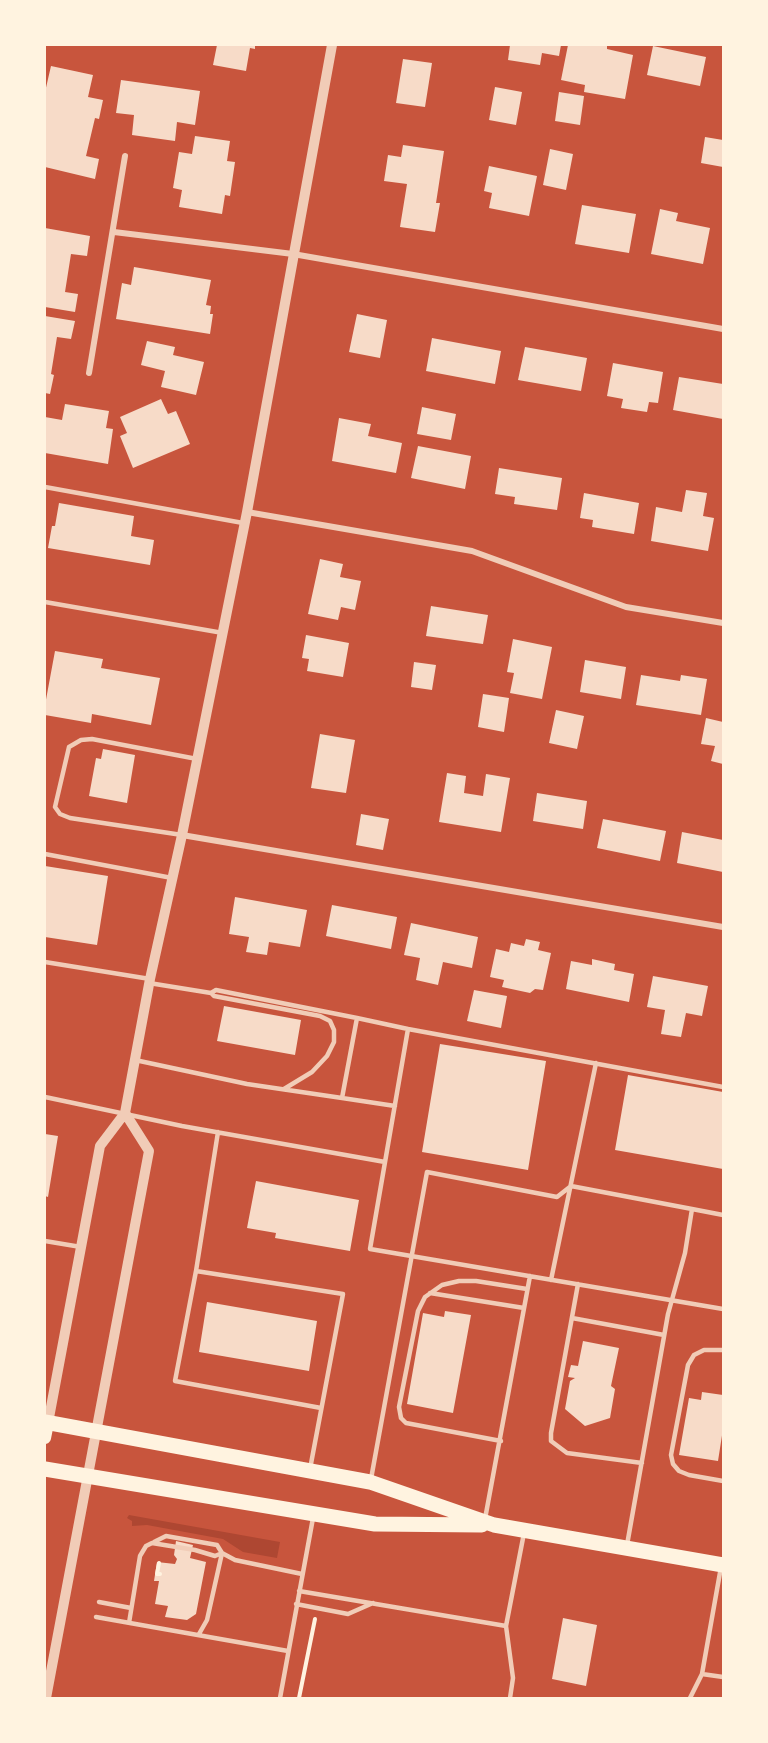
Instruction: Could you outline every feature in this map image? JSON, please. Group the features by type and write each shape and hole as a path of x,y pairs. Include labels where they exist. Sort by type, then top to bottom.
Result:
{"main road":[{"path":"46,1428 96,1432 370,1482 489,1523 722,1565"},
{"path":"45,1468 375,1524 489,1523"}],"street":[{"path":"46,1428 100,1146 126,1113 150,981 246,518 332,45"},
{"path":"89,374 125,156"},
{"path":"114,232 293,254 723,329"},
{"path":"246,518 472,550 626,607 723,623"},
{"path":"182,835 723,927"},
{"path":"46,1698 149,1151 126,1113"}],"lane":[{"path":"45,487 246,518"},
{"path":"45,602 223,633"},
{"path":"182,835 70,818 60,814 55,807 69,747 81,740 92,739 197,759"},
{"path":"45,854 172,878"},
{"path":"45,962 211,993 214,996 320,1016 330,1021 334,1030 334,1042 327,1056 312,1072 284,1089"},
{"path":"211,993 216,990 408,1029 723,1087"},
{"path":"342,1098 357,1018"},
{"path":"408,1029 370,1249 723,1309"},
{"path":"135,1060 213,1077 395,1106"},
{"path":"551,1280 596,1064"},
{"path":"45,1097 218,1132 385,1162"},
{"path":"218,1132 196,1271 175,1381 321,1408"},
{"path":"370,1482 427,1172 557,1197 570,1186"},
{"path":"570,1186 723,1215"},
{"path":"627,1547 664,1335 685,1253 692,1209"},
{"path":"45,1240 81,1247"},
{"path":"196,1271 343,1294 309,1471"},
{"path":"489,1523 530,1276"},
{"path":"501,1441 406,1423 401,1418 399,1407 418,1311 425,1297 442,1286 459,1281 476,1281 527,1289"},
{"path":"578,1284 550,1433 551,1441 567,1453 642,1463"},
{"path":"430,1293 524,1308"},
{"path":"572,1318 664,1335"},
{"path":"723,1350 704,1350 694,1355 688,1365 671,1455 672,1464 679,1471 723,1481"},
{"path":"280,1698 313,1514"},
{"path":"510,1698 513,1678 506,1626 524,1530"},
{"path":"129,1623 140,1556 146,1546 166,1536 217,1545 222,1553 234,1560 302,1574"},
{"path":"152,1543 195,1550 214,1556 222,1553"},
{"path":"199,1634 207,1620 222,1553"},
{"path":"690,1698 702,1674 722,1565"},
{"path":"299,1591 506,1626"},
{"path":"99,1602 131,1608"},
{"path":"296,1604 348,1614 373,1603"},
{"path":"96,1617 288,1651"},
{"path":"702,1674 723,1677"}],"path":[{"path":"159,1563 157,1574 160,1574"},
{"path":"299,1698 315,1617"}],"shaded area":[{"path":"129,1515 280,1542 277,1558 243,1552 223,1539 147,1525 132,1526 132,1521 127,1518"}],"building":[{"path":"217,45 255,45 255,49 250,48 246,71 213,65"},
{"path":"510,45 561,45 559,56 542,53 540,65 508,60"},
{"path":"568,45 607,45 607,49 633,55 625,99 584,92 585,85 561,80"},
{"path":"653,46 706,57 700,86 647,75"},
{"path":"403,59 432,63 425,107 396,103"},
{"path":"51,66 93,75 88,97 103,100 99,119 95,118 86,156 99,159 95,179 45,167 45,92"},
{"path":"121,80 200,91 195,125 177,122 175,141 132,135 134,115 116,113"},
{"path":"495,87 522,92 516,125 489,120"},
{"path":"559,92 584,96 580,125 555,121"},
{"path":"195,136 230,141 227,161 235,162 230,196 225,195 222,214 179,207 182,190 173,188 179,152 192,154"},
{"path":"705,137 723,140 723,167 701,163"},
{"path":"403,145 444,151 436,203 440,203 435,232 400,227 407,184 384,181 388,155 401,157"},
{"path":"550,149 573,154 566,190 543,185"},
{"path":"489,166 537,176 529,216 489,208 492,193 484,191"},
{"path":"582,205 636,214 629,253 575,244"},
{"path":"660,209 678,213 676,221 710,228 703,264 651,254"},
{"path":"45,228 90,236 87,256 71,254 65,292 78,294 75,312 45,307"},
{"path":"134,267 211,280 206,305 211,306 210,314 213,314 210,334 116,319 122,283 131,285"},
{"path":"357,314 387,320 380,358 349,352"},
{"path":"45,316 75,321 71,339 57,337 50,394 45,393"},
{"path":"432,338 501,351 495,384 426,371"},
{"path":"147,341 175,347 173,355 204,362 196,395 161,387 165,371 141,365"},
{"path":"525,347 587,358 581,391 518,380"},
{"path":"613,363 663,372 658,403 649,402 647,412 621,408 623,399 607,396"},
{"path":"679,377 723,384 723,419 673,410"},
{"path":"161,399 168,414 176,411 190,444 133,468 120,436 127,433 120,417"},
{"path":"65,404 109,411 106,428 113,429 108,464 45,453 45,417 62,420"},
{"path":"422,407 456,414 451,440 417,434"},
{"path":"339,418 371,424 368,436 402,443 396,473 332,461"},
{"path":"418,446 471,456 465,489 411,478"},
{"path":"499,468 562,478 557,510 514,504 515,497 495,494"},
{"path":"686,490 707,493 703,516 714,518 708,551 651,541 656,507 682,512"},
{"path":"584,493 639,503 634,534 592,527 593,520 580,518"},
{"path":"59,503 134,516 131,536 154,540 150,565 48,548"},
{"path":"320,559 343,564 340,577 361,581 355,610 341,607 338,620 308,614"},
{"path":"431,606 488,615 483,644 426,636"},
{"path":"306,635 349,643 343,677 307,671 309,659 302,658"},
{"path":"513,639 552,647 542,699 510,693 514,673 507,672"},
{"path":"55,651 103,659 101,668 160,678 151,725 92,714 91,723 45,715"},
{"path":"585,660 626,667 621,699 580,692"},
{"path":"414,662 436,665 432,690 411,687"},
{"path":"641,675 680,681 681,675 707,679 701,715 636,705"},
{"path":"483,694 509,698 504,732 478,727"},
{"path":"556,710 584,716 577,749 549,743"},
{"path":"706,718 723,722 723,764 711,761 715,746 701,744"},
{"path":"320,734 355,740 346,793 311,788"},
{"path":"103,749 135,755 127,803 89,796 96,758 101,759"},
{"path":"447,773 466,776 464,793 483,796 486,774 510,778 501,832 439,822"},
{"path":"537,793 587,801 583,829 533,821"},
{"path":"361,814 389,819 383,850 356,845"},
{"path":"603,819 666,831 660,861 597,848"},
{"path":"682,832 723,840 723,872 677,863"},
{"path":"45,866 108,876 97,945 45,937"},
{"path":"235,897 307,910 300,947 269,942 267,955 246,952 249,937 229,934"},
{"path":"332,905 397,917 391,949 326,936"},
{"path":"411,923 478,937 472,968 443,962 438,985 416,980 420,958 404,955"},
{"path":"526,939 540,942 538,950 551,953 543,990 535,989 530,993 502,987 504,980 490,977 496,949 509,952 511,943 524,946"},
{"path":"592,959 615,964 614,970 634,974 629,1002 566,989 571,961 592,965"},
{"path":"653,976 708,986 702,1016 686,1013 681,1037 661,1034 665,1010 647,1007"},
{"path":"474,990 507,996 501,1028 467,1021"},
{"path":"224,1006 301,1020 295,1055 217,1041"},
{"path":"440,1044 546,1061 528,1170 422,1152"},
{"path":"628,1075 723,1092 723,1169 615,1150"},
{"path":"45,1134 58,1136 48,1197 45,1196"},
{"path":"256,1181 359,1200 350,1251 275,1238 276,1233 247,1228"},
{"path":"207,1302 317,1321 309,1371 199,1352"},
{"path":"445,1311 471,1315 453,1413 407,1404 423,1313 444,1317"},
{"path":"583,1341 619,1348 611,1386 615,1389 610,1418 585,1426 565,1409 570,1381 575,1378 568,1377 571,1365 578,1366"},
{"path":"702,1392 723,1395 723,1429 718,1461 679,1455 689,1398 701,1400"},
{"path":"176,1541 193,1545 190,1558 206,1562 196,1614 187,1620 165,1617 168,1606 155,1604 159,1581 154,1581 157,1562 175,1564"},
{"path":"563,1618 597,1625 586,1686 552,1679"}]}
